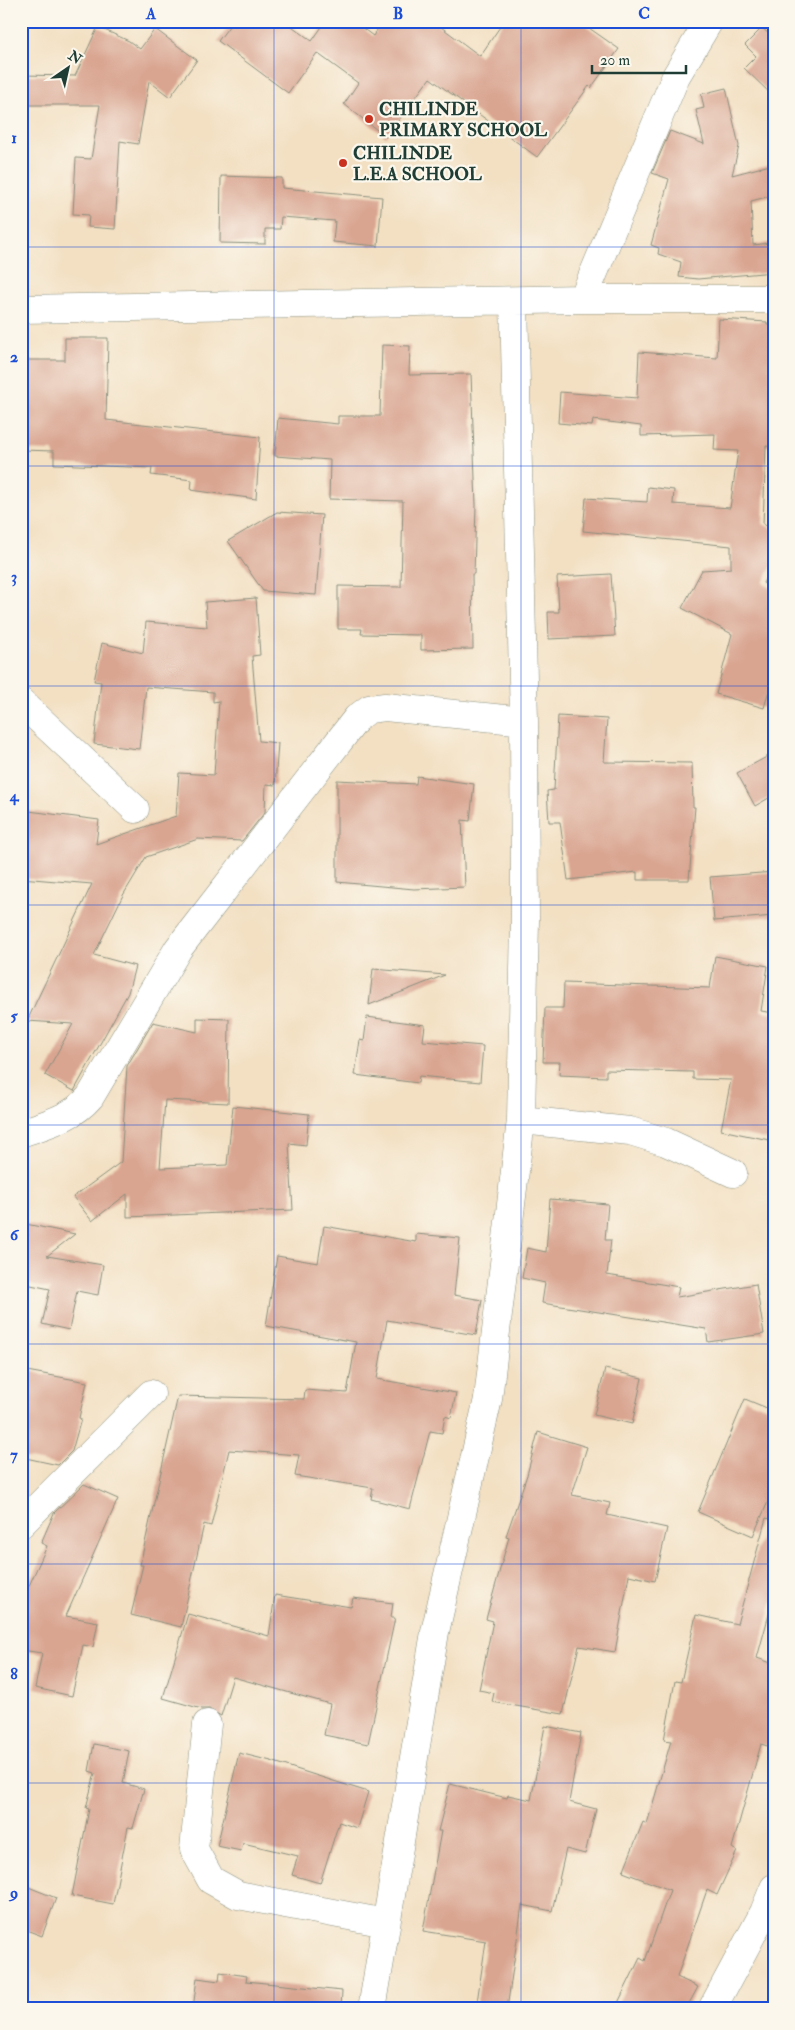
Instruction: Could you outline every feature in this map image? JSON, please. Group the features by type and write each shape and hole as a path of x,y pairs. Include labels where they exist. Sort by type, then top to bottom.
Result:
{"street":[{"path":"583,299 676,76 709,21"},
{"path":"21,309 583,299 774,299"},
{"path":"372,2009 435,1632 488,1399 521,1120 525,920 524,721 514,301"},
{"path":"21,702 135,809"},
{"path":"21,1133 64,1118 79,1110 90,1097 178,949 357,718 369,709 385,707 524,721"},
{"path":"521,1120 630,1131 666,1142 733,1173"},
{"path":"21,1524 151,1394"},
{"path":"208,1724 194,1849 211,1880 238,1895 386,1923"},
{"path":"712,2009 764,1912 774,1888"}],"building":[{"path":"233,21 285,21 312,41 326,21 353,21 373,36 383,21 433,21 480,56 504,21 579,21 619,49 591,88 589,86 537,157 430,78 386,137 344,104 358,83 317,53 288,93 218,41"},
{"path":"98,27 129,41 140,49 155,29 197,60 170,97 149,81 138,144 120,141 115,229 88,227 89,215 73,214 76,158 91,159 100,105 21,105 21,75 75,76"},
{"path":"762,28 774,38 774,97 744,68 756,56 745,45"},
{"path":"726,88 739,146 732,175 774,164 774,195 751,201 753,245 770,243 773,272 698,279 679,277 681,262 658,254 659,248 651,245 669,179 652,173 670,131 704,144 696,110 704,108 701,94"},
{"path":"221,176 282,178 282,188 382,197 378,246 333,242 335,221 281,217 280,229 265,229 265,244 220,243"},
{"path":"719,319 767,322 767,324 774,325 774,447 766,446 763,524 774,530 774,562 763,583 774,591 774,672 764,708 716,694 732,634 682,608 702,570 731,568 731,546 583,531 586,498 647,502 648,487 674,490 673,504 730,508 738,451 714,450 715,434 641,436 641,426 593,420 592,426 558,423 560,392 637,398 639,352 717,358"},
{"path":"65,338 108,338 106,420 260,437 256,499 191,490 192,480 151,475 152,468 54,464 54,451 21,450 21,360 65,360"},
{"path":"382,345 410,346 409,375 471,374 476,505 474,574 472,574 473,649 421,650 421,635 361,634 362,629 338,629 338,586 401,587 403,501 329,499 330,460 275,456 278,418 338,424 338,416 380,416"},
{"path":"277,512 322,515 316,595 263,591 228,541"},
{"path":"611,574 615,636 549,639 548,612 559,612 557,577"},
{"path":"256,598 260,655 252,656 259,741 278,743 275,785 266,784 265,812 242,841 198,839 146,857 122,897 94,955 135,966 128,993 74,1091 45,1075 73,1024 27,1021 92,884 21,878 21,810 99,820 96,844 176,816 179,773 214,775 219,701 213,702 213,692 146,687 139,749 94,744 101,682 94,681 102,643 143,653 146,622 207,627 205,602"},
{"path":"558,716 607,719 604,762 692,763 693,807 695,807 689,880 637,880 637,872 568,880 560,822 549,822 547,791 554,790"},
{"path":"774,753 774,795 755,806 737,773"},
{"path":"417,776 474,784 470,821 462,820 465,887 414,889 337,882 337,780 416,784"},
{"path":"774,872 774,916 714,921 710,877"},
{"path":"715,956 768,966 761,1011 774,1013 774,1141 721,1130 731,1080 693,1079 693,1072 606,1070 606,1077 559,1075 560,1062 543,1062 545,1008 563,1008 564,983 710,988"},
{"path":"373,969 445,975 369,1005"},
{"path":"367,1017 425,1025 423,1041 483,1046 480,1082 419,1076 418,1083 355,1075 360,1040 364,1041"},
{"path":"197,1018 229,1019 228,1103 165,1100 160,1168 227,1165 233,1106 309,1114 306,1145 289,1143 293,1210 127,1217 127,1194 92,1221 73,1197 121,1162 127,1066 153,1022 197,1032"},
{"path":"550,1199 608,1204 605,1240 611,1240 607,1275 679,1287 677,1297 756,1284 764,1334 708,1342 706,1329 542,1303 545,1283 522,1278 527,1248 546,1252"},
{"path":"21,1223 75,1234 47,1256 103,1265 98,1295 77,1291 69,1330 42,1324 50,1289 21,1283"},
{"path":"324,1226 416,1242 416,1234 460,1238 454,1295 482,1300 476,1335 387,1320 377,1379 456,1393 451,1418 445,1416 442,1433 430,1431 410,1509 371,1499 373,1488 295,1476 299,1455 229,1450 211,1526 204,1524 181,1627 131,1615 143,1565 140,1565 178,1396 304,1399 305,1390 347,1393 356,1342 266,1326 277,1256 318,1263"},
{"path":"605,1369 642,1378 632,1424 594,1415"},
{"path":"27,1371 87,1382 79,1418 81,1419 72,1451 58,1465 21,1457 21,1435 26,1411 21,1410"},
{"path":"745,1399 774,1411 774,1488 753,1536 698,1512"},
{"path":"538,1432 587,1447 572,1495 610,1503 607,1515 667,1528 655,1581 629,1575 615,1652 579,1646 563,1714 492,1702 494,1693 479,1690 493,1621 486,1619 509,1537 506,1536 527,1475"},
{"path":"84,1484 118,1499 66,1616 98,1622 93,1647 83,1645 72,1696 35,1688 42,1653 21,1650 21,1633 28,1588 47,1546 41,1543 54,1513"},
{"path":"766,1518 774,1520 774,1596 757,1658 774,1664 774,1748 761,1744 732,1848 737,1851 717,1895 707,1890 677,1977 698,1987 686,2009 615,2009 640,1958 645,1961 670,1890 623,1872 643,1822 647,1824 671,1741 664,1740 675,1681 681,1682 696,1615 737,1624"},
{"path":"275,1595 351,1607 353,1598 393,1603 391,1618 395,1618 368,1744 324,1735 330,1704 233,1677 221,1716 209,1709 202,1709 163,1698 188,1614 269,1636"},
{"path":"545,1726 581,1733 569,1802 596,1809 585,1854 566,1849 552,1911 522,1905 507,2009 476,2009 486,1941 423,1931 441,1831 438,1831 450,1784 507,1798 508,1795 531,1800"},
{"path":"94,1744 129,1751 123,1783 144,1789 133,1828 128,1827 113,1904 72,1896 89,1809 86,1808 95,1773 89,1771"},
{"path":"239,1753 271,1761 368,1792 357,1828 339,1822 320,1883 292,1875 298,1856 243,1843 241,1851 217,1846"},
{"path":"21,1884 56,1898 42,1936 21,1928"},
{"path":"220,1972 247,1976 246,1981 342,1991 341,2009 193,2009 197,1978 219,1981"}],"place":[{"name":"CHILINDE PRIMARY SCHOOL","path":"369,119"},
{"name":"CHILINDE L.E.A SCHOOL","path":"343,163"}]}
